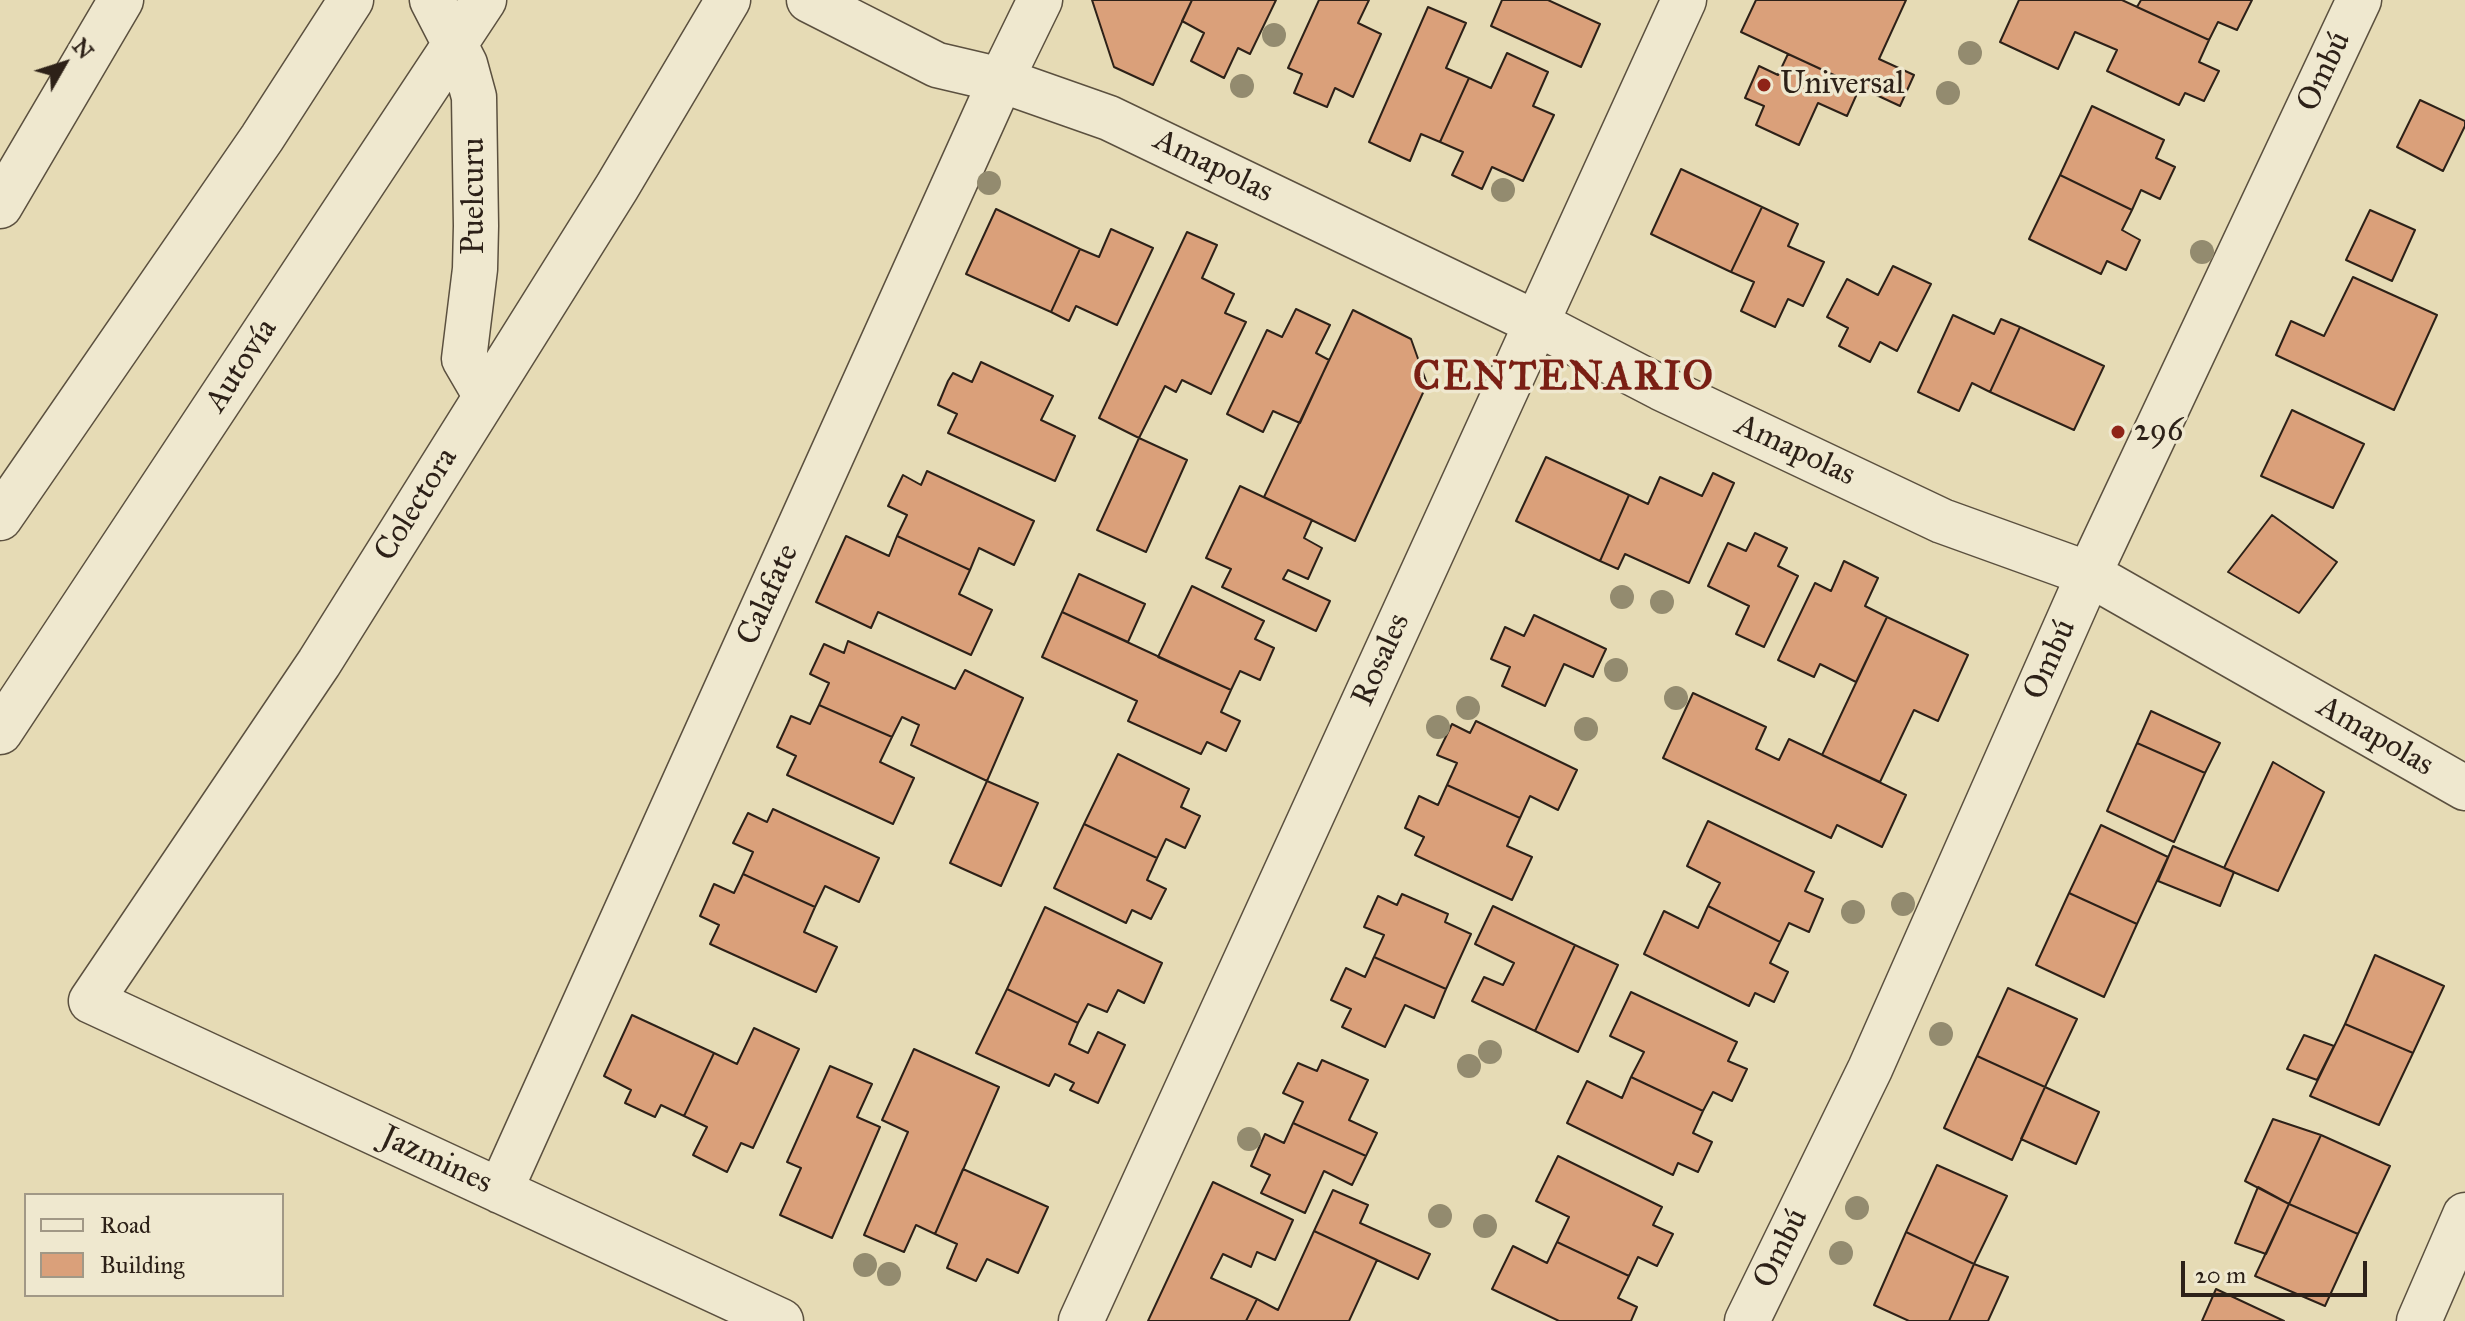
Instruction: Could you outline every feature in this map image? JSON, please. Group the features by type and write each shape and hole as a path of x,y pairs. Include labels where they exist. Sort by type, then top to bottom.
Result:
{"street":[{"path":"0,206 121,0"},
{"path":"0,518 262,138 351,0"},
{"name":"Puelcuru","path":"432,0 465,64 474,97 475,269 464,359 485,395"},
{"name":"Autovía","path":"0,732 484,0"},
{"name":"Colectora","path":"91,1001 319,663 617,187 728,0"},
{"name":"Amapolas","path":"809,0 937,65 1001,80 1109,118 1536,323 1661,388 1942,521 2089,574 2465,788"},
{"name":"Calafate","path":"500,1191 1001,80 1040,0"},
{"name":"Rosales","path":"1081,1321 1684,0"},
{"name":"Ombú","path":"1747,1321 1870,1069 2089,574 2359,0"},
{"name":"Jazmines","path":"91,1001 781,1321"},
{"path":"2419,1321 2465,1215"}],"building":[{"path":"1092,0 1192,0 1153,85 1114,67"},
{"path":"1192,0 1276,0 1250,54 1238,48 1224,78 1191,61 1204,33 1182,21"},
{"path":"1319,0 1369,0 1358,23 1381,34 1353,97 1335,88 1327,107 1294,93 1302,74 1288,68"},
{"path":"1502,0 1548,0 1600,24 1581,67 1491,26"},
{"path":"1756,0 1906,0 1879,59 1914,75 1900,106 1741,32"},
{"path":"2019,0 2122,0 2209,40 2199,62 2219,71 2204,101 2185,93 2179,105 2107,71 2117,50 2075,32 2058,69 2000,42"},
{"path":"2141,0 2252,0 2237,30 2218,22 2209,40 2137,7"},
{"path":"1428,7 1466,23 1446,68 1469,78 1440,142 1421,134 1410,161 1369,142"},
{"path":"1507,53 1548,72 1533,106 1554,115 1523,181 1492,167 1482,189 1452,175 1463,152 1440,142 1469,78 1491,88"},
{"path":"1788,54 1860,87 1847,116 1818,103 1799,145 1756,125 1764,106 1745,98 1759,66 1778,75"},
{"path":"2420,100 2465,121 2443,171 2397,147"},
{"path":"2092,106 2164,140 2156,158 2175,167 2160,199 2141,190 2132,210 2060,175"},
{"path":"1681,169 1762,207 1731,272 1651,234"},
{"path":"2060,175 2132,210 2122,230 2140,240 2126,270 2107,261 2101,274 2029,239"},
{"path":"1762,207 1798,224 1788,246 1824,262 1803,306 1788,299 1775,327 1741,311 1754,282 1731,272"},
{"path":"996,209 1080,249 1051,312 966,274"},
{"path":"2370,210 2415,230 2392,281 2346,260"},
{"path":"1111,229 1153,248 1117,325 1076,306 1069,321 1051,312 1080,249 1099,257"},
{"path":"1187,232 1217,245 1202,278 1234,294 1225,313 1246,322 1211,394 1182,380 1176,392 1165,386 1139,438 1099,418"},
{"path":"1893,266 1931,284 1897,351 1880,342 1870,362 1839,346 1848,328 1827,317 1847,279 1878,295"},
{"path":"2353,277 2437,315 2394,410 2276,355 2291,321 2324,336"},
{"path":"1296,309 1330,325 1316,353 1329,360 1300,423 1273,411 1263,432 1227,414 1267,330 1282,337"},
{"path":"1353,310 1411,339 1427,384 1355,541 1264,497"},
{"path":"1953,315 1994,334 2001,319 2020,327 1990,392 1972,383 1959,411 1918,392"},
{"path":"2020,327 2104,366 2074,430 1990,392"},
{"path":"981,362 1053,396 1041,420 1075,436 1055,481 948,433 957,414 938,405 948,381 953,373 972,382"},
{"path":"2292,410 2364,444 2333,508 2261,476"},
{"path":"1139,438 1187,460 1146,552 1097,530"},
{"path":"1546,457 1629,495 1600,561 1516,521"},
{"path":"927,471 1034,521 1014,565 979,548 970,570 897,536 907,515 888,506 903,475 921,485"},
{"path":"1713,473 1734,483 1689,583 1625,554 1618,569 1600,561 1629,495 1648,504 1660,477 1702,496"},
{"path":"1240,486 1312,520 1304,538 1322,548 1308,579 1288,570 1283,579 1330,601 1316,631 1222,587 1231,569 1206,558"},
{"path":"2272,515 2337,562 2299,613 2228,572"},
{"path":"1755,533 1787,548 1778,566 1798,576 1764,647 1736,634 1749,606 1708,586 1728,543 1746,551"},
{"path":"846,536 889,556 897,536 970,570 959,594 992,610 971,655 878,612 871,628 816,602"},
{"path":"1844,561 1878,578 1865,606 1887,617 1856,682 1820,664 1814,677 1778,660 1815,583 1831,591"},
{"path":"1079,574 1145,604 1128,642 1062,612"},
{"path":"1192,586 1264,621 1255,639 1274,648 1260,680 1240,671 1231,690 1158,657"},
{"path":"1062,612 1231,690 1221,712 1240,721 1226,751 1207,742 1201,754 1128,721 1137,701 1042,657"},
{"path":"1534,615 1606,649 1593,677 1564,664 1545,706 1502,686 1510,667 1491,659 1505,627 1524,636"},
{"path":"1887,617 1968,655 1938,721 1914,710 1880,782 1822,755"},
{"path":"848,641 955,689 965,670 1023,698 987,781 911,745 919,725 902,717 892,737 819,705 829,683 810,674 824,644 844,653"},
{"path":"1693,693 1766,727 1756,749 1779,760 1789,739 1906,795 1882,847 1837,825 1831,838 1663,758"},
{"path":"819,705 892,737 880,762 914,778 893,824 787,775 796,756 777,747 791,716 810,724"},
{"path":"2151,711 2220,743 2205,773 2137,743"},
{"path":"1476,721 1577,770 1558,810 1530,796 1520,818 1447,785 1457,763 1437,755 1452,724 1470,733"},
{"path":"2137,743 2205,773 2174,842 2107,811"},
{"path":"1118,754 1189,789 1181,807 1200,816 1185,848 1166,839 1157,858 1084,824"},
{"path":"2273,762 2324,792 2278,891 2224,868"},
{"path":"987,781 1038,803 1001,886 950,863"},
{"path":"1447,785 1520,818 1507,846 1532,857 1512,900 1415,855 1424,837 1405,828 1419,796 1438,805"},
{"path":"773,809 879,858 859,902 825,886 815,907 743,874 753,852 733,843 748,813 767,822"},
{"path":"1708,821 1814,872 1805,891 1823,899 1809,932 1789,923 1780,942 1708,906 1720,883 1687,866"},
{"path":"1084,824 1157,858 1147,880 1166,889 1151,919 1132,910 1126,923 1054,888"},
{"path":"2101,825 2168,857 2137,924 2069,893"},
{"path":"2173,846 2234,872 2220,906 2158,881"},
{"path":"743,874 815,907 804,932 837,947 816,992 710,944 719,925 700,916 714,884 734,893"},
{"path":"2069,893 2137,924 2104,997 2036,965"},
{"path":"1402,894 1448,914 1445,922 1471,934 1446,989 1374,957 1384,935 1364,927 1378,896 1397,905"},
{"path":"1493,906 1575,945 1535,1031 1472,1001 1484,977 1503,985 1514,963 1475,944"},
{"path":"1708,906 1780,942 1770,963 1788,972 1774,1002 1755,993 1749,1006 1644,954 1664,911 1698,928"},
{"path":"1045,907 1162,963 1144,1003 1118,990 1107,1012 1088,1004 1078,1023 1007,989"},
{"path":"1575,945 1618,965 1578,1052 1535,1031"},
{"path":"2375,955 2444,986 2413,1053 2345,1024"},
{"path":"1374,957 1446,989 1434,1018 1405,1005 1385,1047 1342,1027 1351,1009 1331,1000 1346,968 1365,977"},
{"path":"2008,988 2077,1019 2045,1087 1977,1056"},
{"path":"1007,989 1078,1023 1069,1044 1088,1053 1098,1032 1125,1045 1098,1103 1070,1090 1074,1083 1055,1074 1049,1086 976,1053"},
{"path":"1631,992 1737,1042 1728,1061 1747,1069 1732,1101 1713,1092 1703,1111 1631,1077 1644,1052 1610,1036"},
{"path":"632,1015 714,1053 684,1116 661,1105 655,1117 625,1103 631,1090 604,1076"},
{"path":"2345,1024 2413,1053 2379,1125 2310,1096"},
{"path":"754,1028 799,1049 753,1148 741,1143 727,1172 693,1155 707,1127 684,1116 714,1053 737,1064"},
{"path":"2304,1035 2334,1046 2317,1080 2287,1069"},
{"path":"914,1049 999,1087 935,1234 916,1225 904,1252 864,1235 908,1132 882,1120"},
{"path":"1977,1056 2045,1087 2012,1160 1944,1128"},
{"path":"1322,1060 1368,1080 1349,1120 1377,1133 1366,1156 1293,1123 1303,1102 1283,1093 1298,1063 1317,1071"},
{"path":"830,1066 872,1084 857,1117 880,1127 832,1238 780,1215 801,1168 787,1162"},
{"path":"1631,1077 1703,1111 1693,1133 1712,1142 1698,1172 1678,1163 1673,1175 1567,1123 1587,1081 1622,1098"},
{"path":"2045,1087 2099,1112 2076,1164 2021,1139"},
{"path":"2273,1119 2321,1135 2289,1204 2245,1181"},
{"path":"1293,1123 1366,1156 1352,1185 1324,1171 1305,1213 1261,1193 1270,1175 1251,1166 1265,1134 1284,1143"},
{"path":"2321,1135 2390,1166 2358,1234 2289,1204"},
{"path":"1558,1156 1662,1207 1653,1225 1673,1234 1657,1266 1638,1257 1629,1276 1557,1242 1569,1217 1536,1201"},
{"path":"1937,1165 2007,1196 1974,1264 1906,1232"},
{"path":"963,1169 1048,1207 1018,1273 987,1259 976,1281 947,1268 957,1244 935,1234"},
{"path":"1213,1182 1293,1220 1275,1260 1257,1252 1251,1267 1223,1254 1211,1278 1257,1299 1246,1321 1148,1321"},
{"path":"2258,1187 2289,1204 2266,1254 2235,1243"},
{"path":"1333,1190 1368,1205 1360,1223 1430,1254 1418,1279 1314,1231"},
{"path":"2289,1204 2358,1234 2325,1306 2255,1276"},
{"path":"1314,1231 1377,1260 1349,1321 1246,1321 1257,1299 1278,1310"},
{"path":"1906,1232 1974,1264 1949,1321 1909,1321 1874,1305"},
{"path":"1557,1242 1629,1276 1618,1298 1637,1307 1631,1321 1559,1321 1492,1289 1513,1246 1547,1263"},
{"path":"1974,1264 2008,1277 1988,1321 1949,1321"},
{"path":"2216,1289 2284,1321 2202,1321"}],"place":[{"name":"Universal","path":"1764,85"},
{"name":"296","path":"2118,432"}],"district":[{"name":"CENTENARIO","path":"1564,379"}]}
